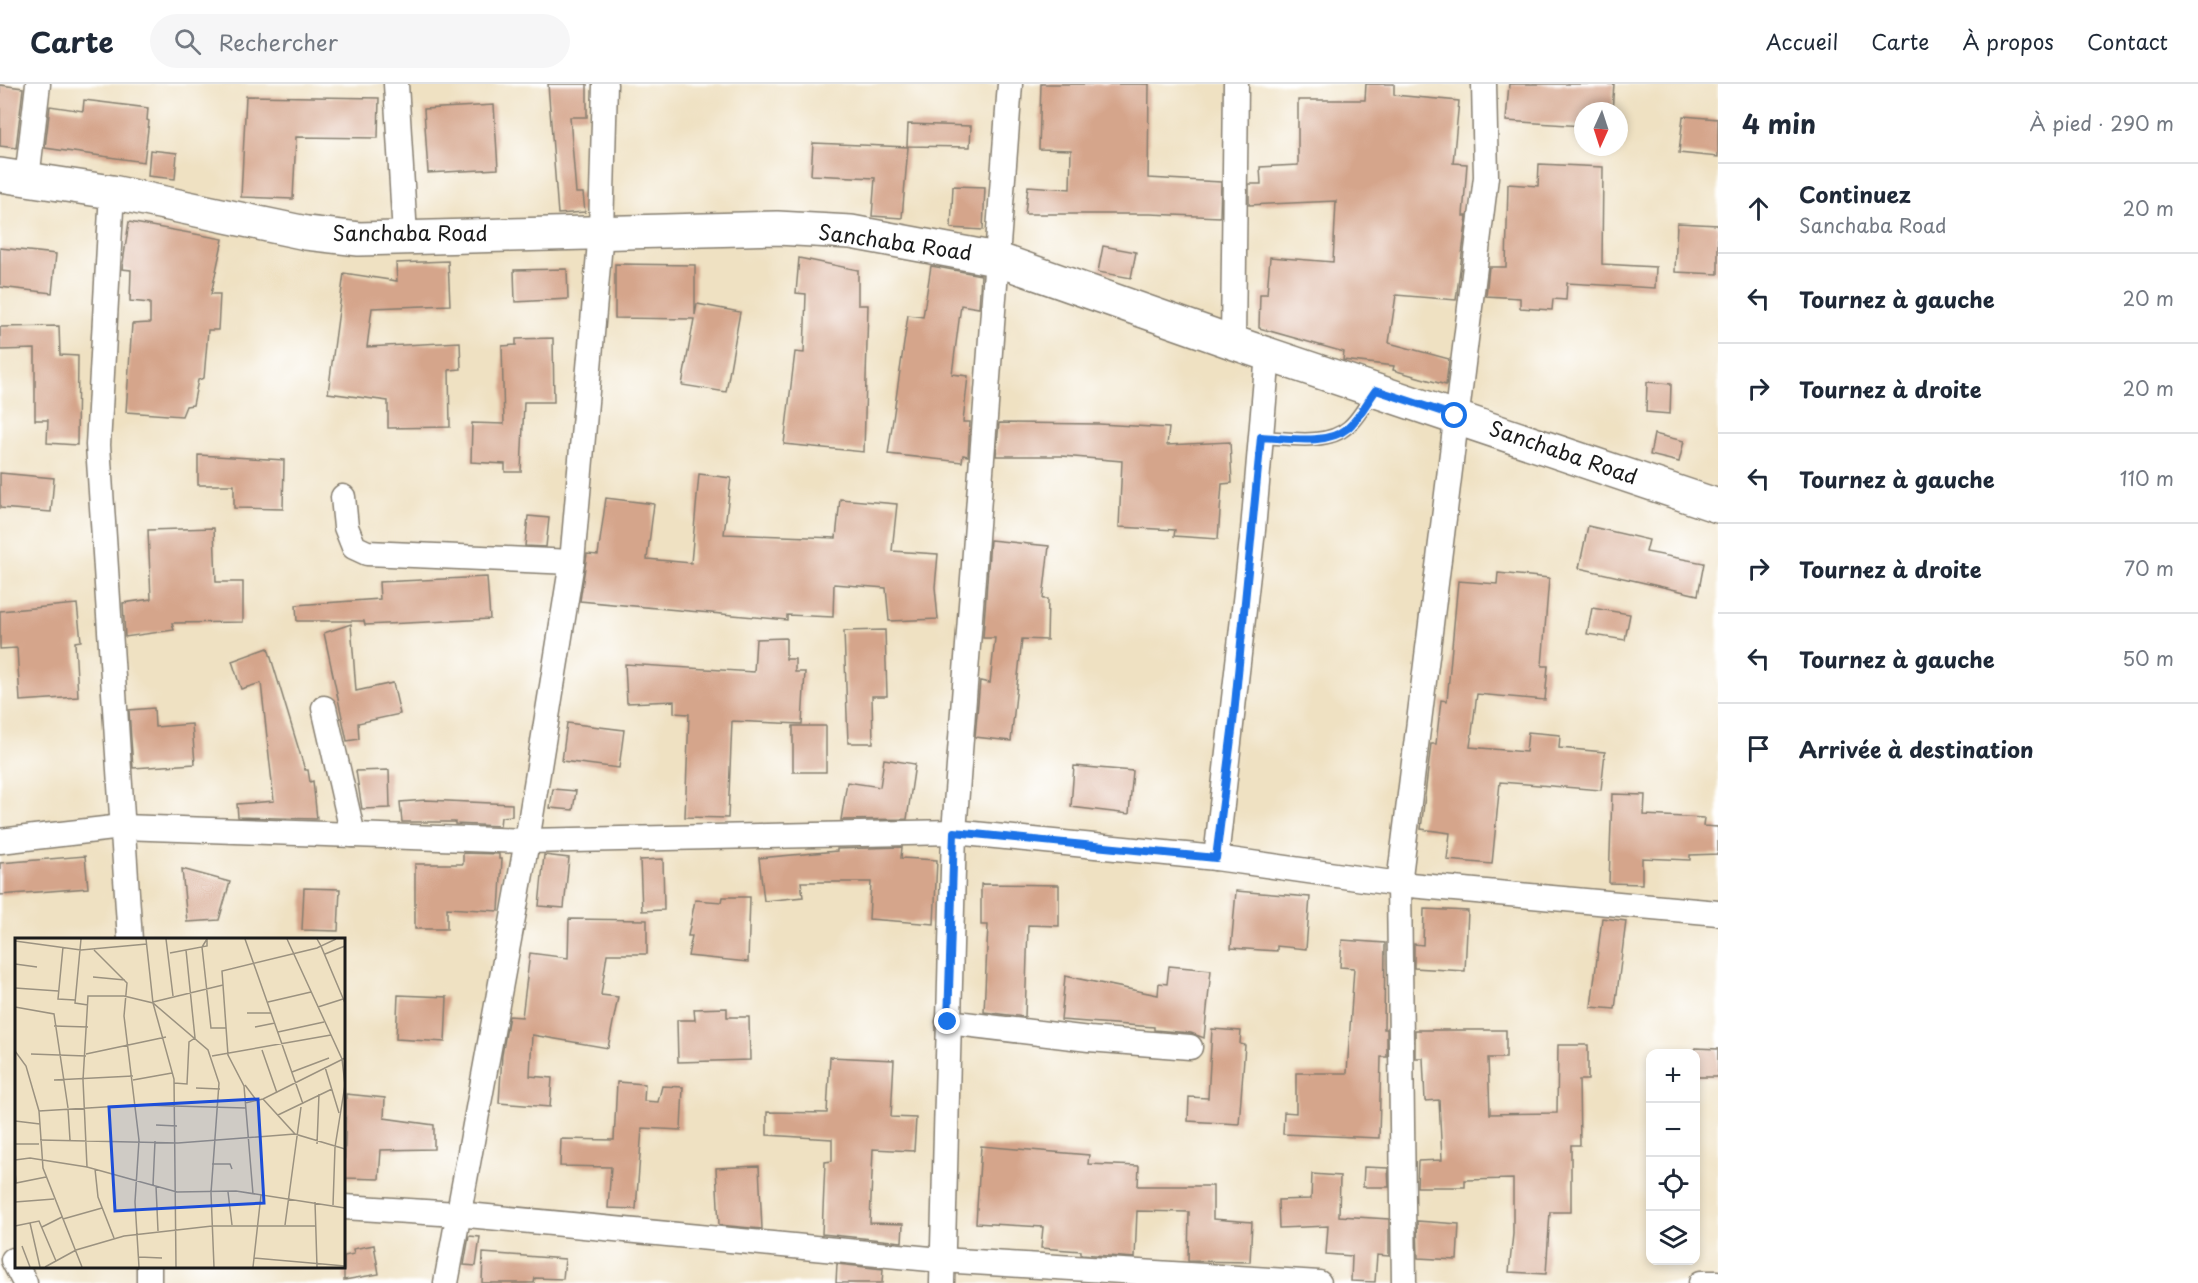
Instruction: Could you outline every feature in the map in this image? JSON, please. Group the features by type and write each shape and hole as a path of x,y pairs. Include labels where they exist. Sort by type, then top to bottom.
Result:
{"street":[{"path":"14,177 38,84"},
{"path":"396,84 405,236"},
{"path":"446,1283 527,841 572,562 601,231 605,84"},
{"path":"941,1272 954,832 1010,84"},
{"path":"1233,341 1236,84"},
{"path":"1404,1283 1400,884 1455,416 1486,177 1484,84"},
{"name":"Sanchaba Road","path":"14,177 112,192 306,233 359,239 777,228 851,232 996,258 1268,354 1718,506"},
{"path":"112,192 98,445 130,938"},
{"path":"1216,858 1234,715 1268,354"},
{"path":"343,497 346,526 354,547 367,553 572,562"},
{"path":"324,708 353,835"},
{"path":"0,841 122,827 527,841 954,832 1216,858 1400,884 1718,913"},
{"path":"948,1022 1089,1040 1190,1047"},
{"path":"345,1207 457,1214 941,1272 1319,1283"},
{"path":"10,1261 25,1283"},
{"path":"148,1268 149,1283"},
{"path":"1701,1283 1718,1283"}],"lane":[{"path":"1261,437 1320,439 1338,435 1349,427 1376,390"}],"building":[{"path":"548,84 587,84 587,117 570,117 576,193 583,193 585,212 558,214"},
{"path":"1041,84 1149,84 1148,178 1221,182 1220,217 1150,214 1025,214 1028,186 1070,189 1071,150 1039,149"},
{"path":"1366,84 1394,84 1394,95 1459,101 1453,163 1467,164 1463,216 1467,216 1456,300 1396,295 1389,343 1449,359 1446,385 1393,370 1394,366 1343,360 1344,352 1259,328 1260,294 1267,294 1270,257 1333,262 1336,201 1249,205 1249,184 1261,184 1260,167 1298,165 1298,100 1365,100"},
{"path":"1509,84 1614,84 1613,102 1574,102 1574,125 1506,121"},
{"path":"0,85 23,88 16,148 0,146"},
{"path":"246,96 379,98 378,138 296,137 293,199 241,197"},
{"path":"84,100 148,108 147,120 149,121 144,162 45,148 50,106 83,111"},
{"path":"494,105 498,169 428,173 424,109"},
{"path":"1683,116 1718,119 1718,157 1679,153"},
{"path":"908,124 971,126 970,147 907,146"},
{"path":"813,143 908,147 902,218 872,216 875,178 811,175"},
{"path":"150,150 177,153 175,179 148,176"},
{"path":"1539,164 1603,167 1602,264 1656,267 1655,288 1567,283 1566,300 1553,299 1552,310 1520,308 1520,298 1486,296 1489,267 1506,267 1508,184 1538,186"},
{"path":"953,186 985,187 983,230 951,228"},
{"path":"129,222 223,239 211,294 220,294 218,330 208,330 204,378 198,380 193,405 186,406 182,416 126,412 132,324 150,323 150,303 130,301 131,270 122,269"},
{"path":"1677,223 1718,225 1718,274 1675,272"},
{"path":"1103,246 1136,252 1131,278 1098,272"},
{"path":"0,248 56,254 52,293 0,287"},
{"path":"799,258 858,270 858,305 868,305 864,452 784,444 795,352 804,353 806,294 796,293"},
{"path":"448,261 450,305 372,308 367,347 460,342 461,369 449,370 450,427 388,428 388,401 328,393 344,273 397,281 396,263"},
{"path":"615,264 695,265 695,315 697,304 740,312 726,392 682,385 694,319 615,318"},
{"path":"931,266 981,275 979,308 961,305 952,374 968,376 963,422 970,422 968,456 963,455 962,462 888,454 908,315 923,317"},
{"path":"567,269 568,299 515,302 514,270"},
{"path":"59,326 60,355 78,356 77,445 47,443 48,420 35,420 35,349 0,350 0,327"},
{"path":"553,338 554,402 524,402 521,472 505,472 505,464 471,462 472,423 504,424 502,346 516,345 516,339"},
{"path":"1647,382 1671,384 1670,414 1646,412"},
{"path":"999,423 1099,424 1169,428 1167,445 1230,442 1232,483 1222,484 1218,539 1174,536 1175,530 1119,527 1122,461 1062,456 996,456"},
{"path":"1654,434 1684,441 1679,462 1650,455"},
{"path":"198,455 284,460 283,509 234,508 234,485 198,485"},
{"path":"0,473 54,478 51,512 0,508"},
{"path":"699,474 731,478 724,534 836,538 840,499 897,504 892,551 938,554 935,587 938,619 889,621 886,588 834,584 833,617 787,615 787,620 580,601 587,554 598,555 606,498 654,504 647,559 691,563"},
{"path":"528,516 549,518 546,547 525,546"},
{"path":"1588,526 1649,540 1646,552 1704,563 1698,595 1579,568"},
{"path":"214,528 216,582 243,582 243,622 172,623 174,630 125,637 123,603 151,599 148,530"},
{"path":"990,540 1049,546 1043,599 1048,599 1047,640 1022,639 1011,741 975,737 980,681 990,683 995,638 983,638"},
{"path":"1498,573 1549,578 1542,666 1548,666 1545,700 1477,694 1470,747 1526,752 1528,732 1560,735 1559,748 1605,752 1601,790 1500,782 1492,864 1447,860 1450,833 1421,829 1431,744 1436,744 1441,700 1447,701 1458,581 1497,584"},
{"path":"487,577 490,619 365,625 364,621 297,621 296,605 380,599 379,582"},
{"path":"77,604 81,641 75,642 78,697 20,701 17,648 0,649 0,611"},
{"path":"1592,608 1630,614 1625,640 1587,634"},
{"path":"351,624 356,691 393,683 400,714 358,723 359,739 347,741 324,633"},
{"path":"885,630 887,696 872,696 873,743 848,743 844,631"},
{"path":"786,638 786,659 795,659 795,672 805,672 802,724 732,721 728,818 685,817 689,714 674,713 674,701 627,703 625,664 754,672 756,639"},
{"path":"268,648 305,770 308,770 310,782 313,781 317,819 238,817 237,804 274,801 261,683 241,689 232,661"},
{"path":"154,708 155,727 192,724 195,764 133,768 129,710"},
{"path":"567,723 624,730 619,768 562,761"},
{"path":"793,726 826,726 826,772 793,772"},
{"path":"884,759 915,764 907,819 841,820 847,782 880,787"},
{"path":"1074,766 1133,771 1129,814 1071,807"},
{"path":"389,770 390,808 362,809 356,771"},
{"path":"553,789 576,791 573,810 550,808"},
{"path":"1612,794 1645,795 1644,815 1704,818 1703,826 1718,827 1718,854 1690,855 1690,860 1642,858 1642,884 1609,883"},
{"path":"426,800 512,804 512,816 501,817 500,826 455,824 455,822 402,822 400,802"},
{"path":"902,847 901,858 937,860 934,924 869,919 871,882 801,882 803,897 764,901 759,858 837,851 837,849"},
{"path":"463,853 499,854 499,859 502,859 499,911 447,908 447,929 415,929 415,864 463,864"},
{"path":"544,855 569,858 564,908 539,906"},
{"path":"85,856 88,888 0,895 0,863"},
{"path":"663,859 664,910 642,911 640,860"},
{"path":"182,869 230,882 219,920 187,922"},
{"path":"981,884 1059,885 1059,926 1028,925 1025,1017 984,1012 988,925 981,925"},
{"path":"304,888 340,889 338,931 302,930"},
{"path":"1236,891 1310,897 1306,949 1277,946 1277,951 1231,948"},
{"path":"723,897 750,897 748,962 688,956 692,936 688,936 695,900 722,902"},
{"path":"1424,909 1468,911 1465,971 1414,968 1414,944 1423,945"},
{"path":"1602,918 1626,921 1615,1009 1591,1007"},
{"path":"569,919 647,920 647,954 607,954 601,995 618,997 608,1048 532,1035 530,1076 552,1078 550,1107 499,1103 502,1055 509,1016 522,1017 530,953 568,958"},
{"path":"1342,940 1385,943 1384,1029 1387,1029 1387,1057 1381,1057 1379,1138 1283,1134 1284,1112 1296,1113 1296,1073 1347,1073 1354,968 1340,967"},
{"path":"1169,966 1211,970 1204,1038 1191,1033 1154,1030 1154,1027 1061,1020 1065,976 1158,995 1159,983 1167,984"},
{"path":"398,995 447,997 445,1042 396,1039"},
{"path":"727,1008 727,1017 749,1017 750,1060 678,1062 677,1020 695,1020 694,1009"},
{"path":"1212,1029 1241,1031 1240,1044 1245,1045 1239,1124 1188,1121 1189,1097 1208,1098"},
{"path":"1415,1030 1506,1030 1506,1058 1488,1058 1490,1114 1557,1113 1558,1045 1588,1045 1588,1080 1579,1080 1580,1145 1571,1145 1571,1212 1550,1212 1546,1274 1509,1272 1513,1234 1513,1179 1465,1180 1465,1187 1417,1187 1418,1161 1442,1160 1439,1100 1425,1101 1423,1058 1415,1058"},
{"path":"1695,1048 1718,1049 1718,1077 1700,1077 1700,1049"},
{"path":"830,1057 894,1060 891,1117 916,1118 914,1151 873,1149 870,1223 903,1224 902,1242 822,1234 825,1162 832,1161 832,1139 767,1135 767,1112 827,1113"},
{"path":"617,1082 645,1084 644,1101 658,1102 662,1086 683,1087 681,1130 642,1128 636,1209 608,1208 611,1167 560,1166 561,1139 614,1140"},
{"path":"346,1094 385,1098 384,1118 434,1125 434,1149 381,1150 379,1179 345,1178"},
{"path":"981,1146 1089,1155 1088,1164 1139,1166 1138,1186 1213,1186 1213,1219 1252,1222 1250,1262 1188,1261 1189,1212 1137,1211 1135,1258 1041,1248 1043,1227 976,1223"},
{"path":"759,1166 762,1229 719,1225 716,1168"},
{"path":"1364,1167 1388,1168 1389,1187 1363,1187"},
{"path":"1312,1174 1340,1176 1339,1216 1389,1219 1389,1256 1377,1255 1375,1282 1351,1281 1352,1256 1326,1254 1328,1226 1279,1228 1278,1200 1311,1199"},
{"path":"1417,1221 1459,1224 1457,1260 1418,1258"},
{"path":"469,1236 480,1237 476,1266 464,1265"},
{"path":"374,1245 379,1274 344,1280 345,1256 354,1254 353,1249"},
{"path":"483,1253 565,1259 563,1279 535,1278 534,1283 482,1283"},
{"path":"837,1264 883,1269 882,1283 836,1283"}],"route":[{"path":"948,1022 954,832 1216,858 1234,715 1261,437 1320,439 1338,435 1349,427 1376,390 1455,416"}]}
